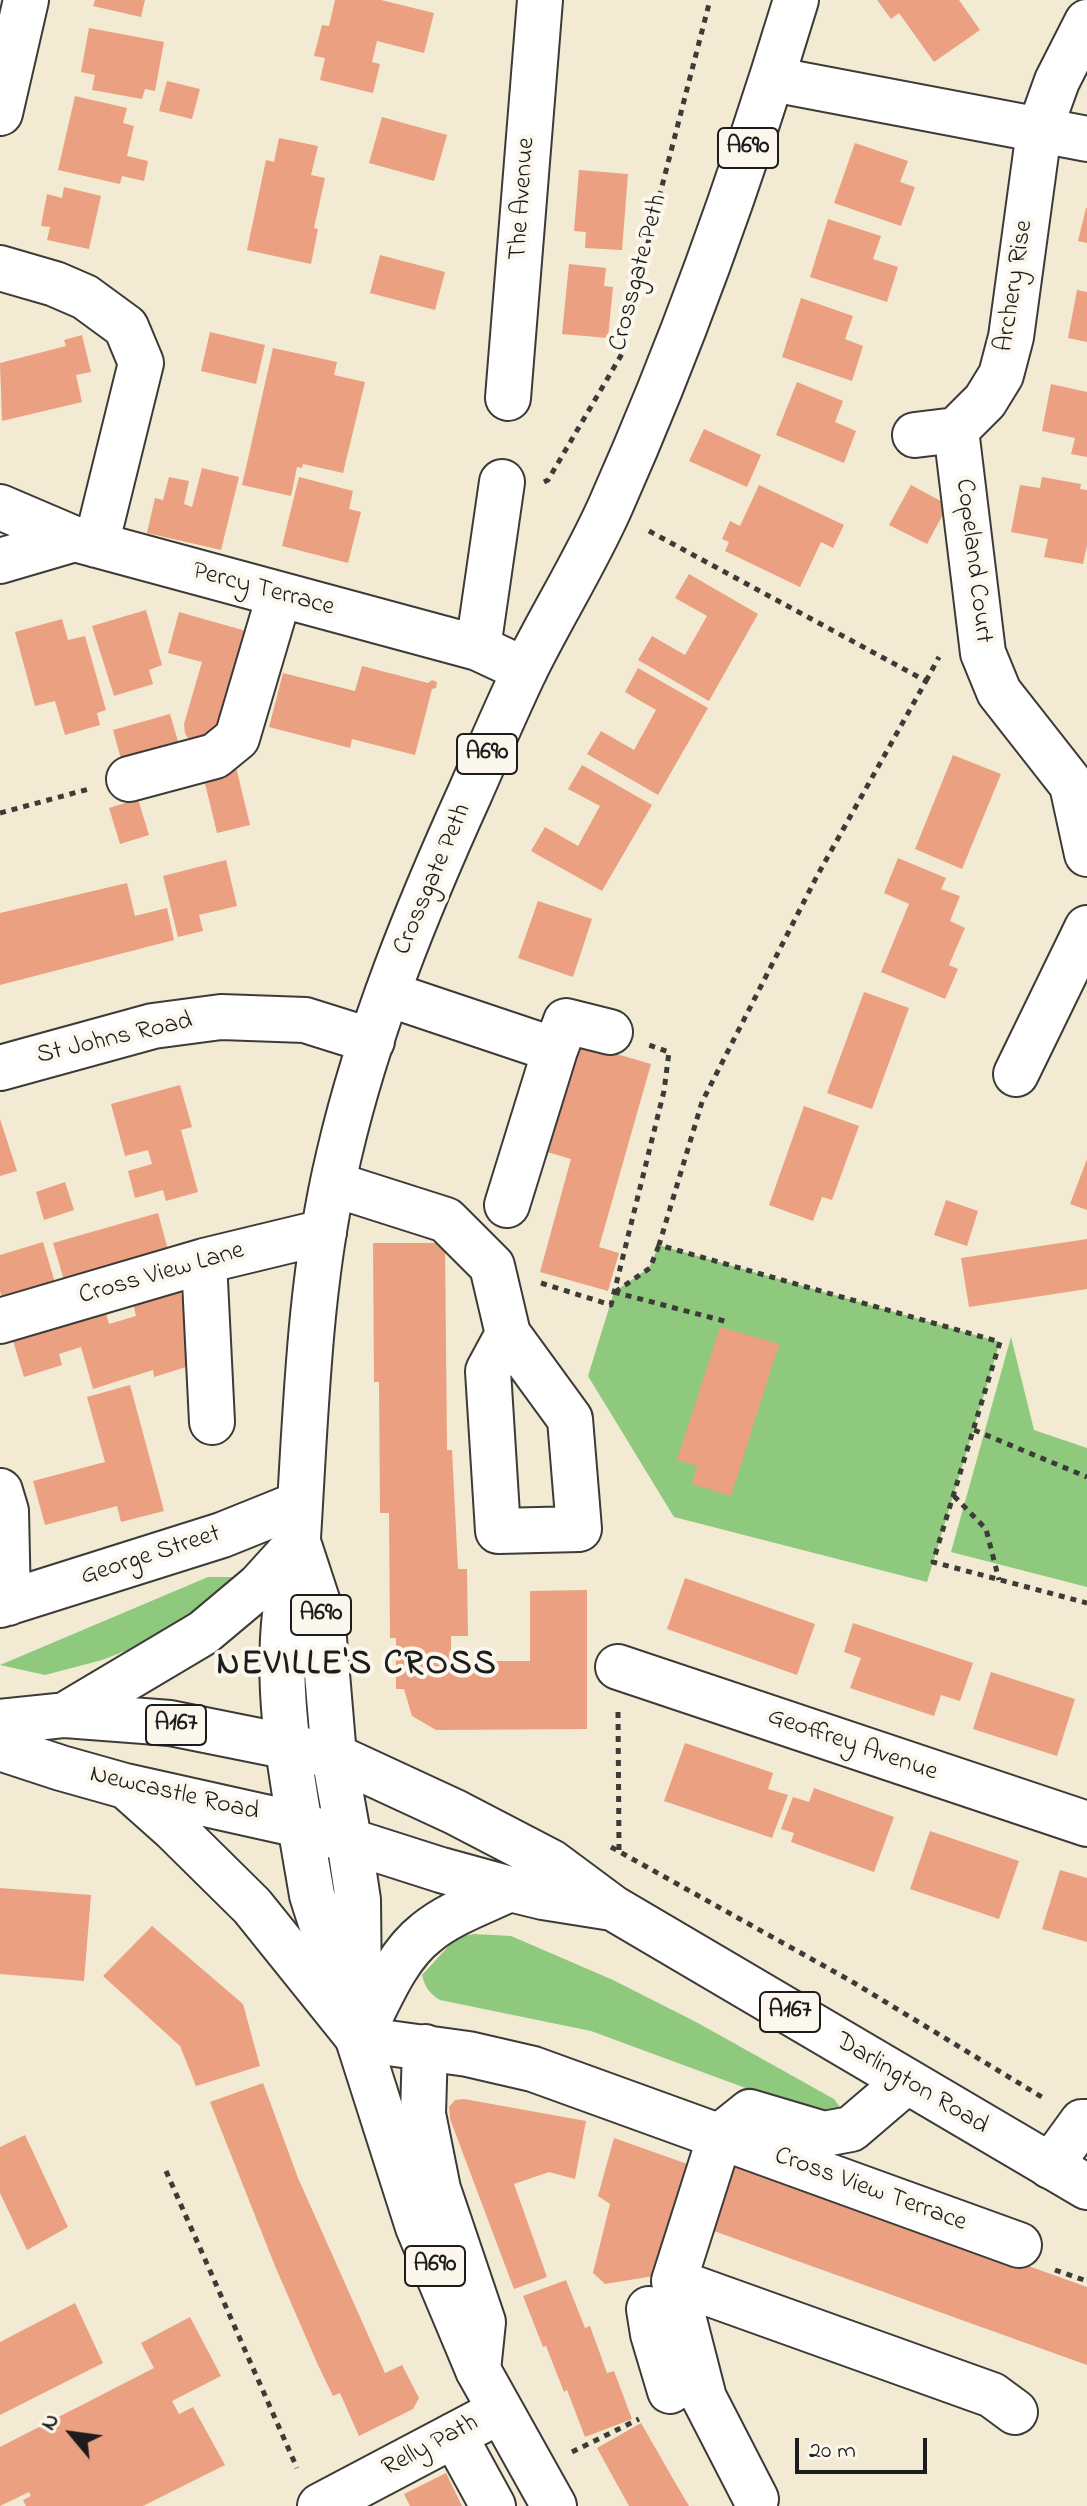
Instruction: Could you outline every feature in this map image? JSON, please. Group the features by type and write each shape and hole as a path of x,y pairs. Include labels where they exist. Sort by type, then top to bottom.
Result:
{"main road":[{"path":"0,113 26,0"},
{"name":"The Avenue","path":"508,398 540,0"},
{"name":"A690","path":"772,79 796,0"},
{"name":"Archery Rise","path":"936,433 985,401 1001,375 1011,337 1039,131 1057,81 1087,22"},
{"path":"772,79 1087,139"},
{"name":"Crossgate Peth","path":"299,1524 305,1388 324,1232 339,1153 372,1041 427,890 525,670 609,510 697,294 772,79"},
{"path":"0,268 55,284 85,297 126,327 141,363 85,542 0,561"},
{"name":"Copeland Court","path":"936,433 983,653 999,692 1072,785 1087,854"},
{"path":"478,648 501,494"},
{"name":"Percy Terrace","path":"0,507 85,542 478,648 525,670"},
{"path":"129,779 215,756 237,738 279,596"},
{"path":"1016,1074 1087,928"},
{"path":"388,994 555,1050"},
{"name":"St Johns Road","path":"0,1068 153,1026 221,1017 305,1020 372,1041"},
{"path":"507,1205 566,1021 610,1032"},
{"path":"333,1184 446,1220 492,1266 508,1334"},
{"name":"Cross View Lane","path":"0,1321 204,1261 324,1232"},
{"path":"204,1261 212,1422"},
{"path":"0,1491 6,1511 4,1604"},
{"path":"65,1715 203,1633 259,1586 299,1524"},
{"name":"A690","path":"299,1524 285,1612 282,1681 286,1747 312,1895 418,2227 478,2370 554,2506"},
{"name":"A690","path":"299,1524 322,1615 334,1756 358,1900 359,2039"},
{"name":"George Street","path":"4,1604 222,1535 299,1524"},
{"name":"Geoffrey Avenue","path":"618,1667 1087,1824"},
{"name":"A167","path":"0,1722 65,1715 170,1723 334,1756"},
{"name":"Newcastle Road","path":"0,1748 125,1786 300,1825 349,1840"},
{"name":"Darlington Road","path":"334,1756 455,1812 551,1862 613,1908 1068,2177"},
{"path":"125,1786 173,1828 252,1906 359,2039 425,2047 533,2069 720,2136"},
{"name":"Darlington Road","path":"349,1840 510,1889 613,1908"},
{"path":"359,2039 403,1958 425,1934 444,1920 510,1889"},
{"path":"425,2047 423,2114 438,2189 483,2322 478,2370"},
{"path":"670,2391 665,2313 720,2136 750,2112 824,2134 851,2129 906,2082"},
{"path":"1068,2177 1084,2122"},
{"name":"Cross View Terrace","path":"720,2136 1019,2245"},
{"path":"665,2313 992,2395 1015,2412"},
{"path":"665,2313 756,2499"},
{"name":"Relly Path","path":"310,2491 454,2435 500,2411"},
{"path":"454,2435 493,2506"}],"path":[{"name":"Crossgate Peth","path":"501,494 548,480 623,352 710,0"},
{"path":"609,510 926,681 817,876 702,1102 650,1268 614,1292 728,1322"},
{"path":"0,813 129,779"},
{"path":"610,1032 669,1052 664,1091 628,1238"},
{"path":"659,1245 1000,1342 933,1562 1087,1603"},
{"path":"973,1430 1087,1477"},
{"path":"954,1496 986,1529 999,1581"},
{"path":"618,1667 619,1851"},
{"path":"605,1845 851,1981 1084,2122"},
{"path":"166,2171 310,2491"}],"green space":[{"path":"659,1245 1000,1342 927,1582 674,1517 588,1376 614,1292 649,1268"},
{"path":"1011,1337 1034,1430 1087,1448 1087,1587 951,1552"},
{"path":"208,1577 233,1577 235,1592 179,1630 102,1660 45,1675 0,1665"},
{"path":"474,1934 511,1936 613,1980 834,2099 840,2107 836,2117 827,2118 591,2031 440,2000 428,1989 422,1975 457,1937"}],"building":[{"path":"95,0 145,0 141,17 93,6"},
{"path":"335,0 381,0 434,13 424,53 377,41 372,62 380,64 373,93 320,80 325,58 314,56 322,25 329,26"},
{"path":"877,0 959,0 980,30 934,62 899,13 891,19"},
{"path":"89,28 164,42 155,91 145,89 142,99 92,90 95,75 81,72"},
{"path":"167,81 200,89 192,119 159,111"},
{"path":"75,96 127,108 123,123 134,126 127,156 148,161 144,181 122,176 120,184 58,170"},
{"path":"382,117 447,135 434,181 369,163"},
{"path":"279,138 318,146 311,175 325,178 314,228 318,229 311,264 247,250 266,160 274,162"},
{"path":"855,143 908,161 900,182 915,187 901,226 834,203"},
{"path":"579,170 628,174 622,250 585,248 586,232 574,231"},
{"path":"64,187 101,196 89,249 47,240 50,227 41,226 47,194 62,198"},
{"path":"1087,208 1087,243 1078,241"},
{"path":"828,219 881,236 873,259 898,267 887,302 810,277"},
{"path":"380,255 445,272 435,310 370,293"},
{"path":"569,264 606,268 604,286 613,287 608,338 562,334"},
{"path":"1077,290 1087,292 1087,342 1068,338"},
{"path":"801,298 853,316 845,339 863,346 852,381 782,357"},
{"path":"210,332 265,345 256,384 201,371"},
{"path":"82,335 91,372 76,375 82,402 2,421 0,363 66,346 64,340"},
{"path":"273,348 337,362 334,375 365,382 343,473 303,464 302,468 297,467 291,496 242,485"},
{"path":"797,382 843,401 835,422 856,431 844,463 776,435"},
{"path":"1051,384 1087,392 1087,457 1071,454 1075,438 1042,431"},
{"path":"704,429 761,455 747,487 689,461"},
{"path":"202,468 239,477 221,550 147,533 155,498 163,500 169,477 189,481 184,504 192,507"},
{"path":"299,477 353,491 349,509 361,512 348,563 282,546"},
{"path":"1042,477 1081,484 1080,489 1087,490 1087,545 1083,564 1044,557 1048,539 1011,532 1020,485 1040,488"},
{"path":"759,485 844,525 833,548 821,542 800,587 725,551 729,542 722,539 730,521 740,526"},
{"path":"911,485 948,505 927,544 889,525"},
{"path":"689,574 758,614 709,701 638,660 652,636 685,655 707,616 675,598"},
{"path":"146,610 162,665 149,670 153,684 114,696 92,626"},
{"path":"179,612 253,633 219,737 190,742 185,733 184,724 202,662 168,653"},
{"path":"62,619 68,640 85,636 106,710 97,713 100,725 65,735 55,701 35,706 15,632"},
{"path":"362,666 428,683 432,680 437,682 436,688 432,689 415,755 352,739 350,748 269,727 283,673 355,691"},
{"path":"638,668 708,708 658,795 587,754 601,731 634,750 656,710 625,692"},
{"path":"170,714 180,748 122,763 113,730"},
{"path":"953,755 1001,774 962,869 915,849"},
{"path":"582,765 652,805 602,891 531,851 545,827 578,846 600,806 568,789"},
{"path":"236,767 250,825 217,833 203,775"},
{"path":"138,799 149,835 120,844 109,808"},
{"path":"898,858 946,878 941,889 960,896 950,921 965,928 949,965 958,969 945,999 881,972 909,904 884,893"},
{"path":"226,860 237,906 199,915 203,931 178,937 163,876"},
{"path":"127,883 135,916 167,908 174,940 0,985 0,913"},
{"path":"538,901 592,919 573,977 518,958"},
{"path":"864,992 909,1008 872,1109 827,1093"},
{"path":"572,1041 651,1064 599,1247 619,1253 608,1291 540,1272 571,1159 540,1150"},
{"path":"180,1085 192,1127 181,1130 198,1192 166,1201 163,1190 135,1198 128,1171 152,1164 148,1150 125,1156 111,1104"},
{"path":"804,1106 859,1126 832,1200 822,1197 813,1221 769,1205"},
{"path":"0,1119 17,1171 0,1176"},
{"path":"1087,1159 1087,1210 1070,1204"},
{"path":"65,1182 74,1210 44,1220 36,1192"},
{"path":"946,1200 978,1211 967,1246 934,1235"},
{"path":"158,1213 171,1261 67,1290 53,1243"},
{"path":"1087,1239 1087,1289 969,1307 961,1258"},
{"path":"43,1242 56,1286 3,1302 0,1255"},
{"path":"373,1243 445,1243 447,1450 452,1450 458,1569 467,1569 468,1636 451,1636 451,1661 530,1661 530,1591 587,1590 587,1729 436,1730 412,1716 404,1689 396,1689 396,1638 390,1638 389,1513 380,1513 379,1382 374,1382"},
{"path":"178,1284 202,1362 154,1377 153,1370 93,1389 81,1347 59,1354 62,1365 24,1377 11,1334 104,1306 109,1324 136,1316 132,1299"},
{"path":"720,1327 779,1344 731,1496 692,1484 697,1466 677,1460"},
{"path":"130,1385 164,1511 121,1522 117,1506 45,1525 33,1481 105,1462 87,1397"},
{"path":"685,1578 815,1624 797,1675 667,1629"},
{"path":"853,1623 973,1663 960,1701 941,1695 934,1716 850,1688 861,1658 844,1652"},
{"path":"991,1672 1075,1699 1057,1756 973,1729"},
{"path":"685,1743 773,1773 768,1789 788,1795 772,1838 664,1801"},
{"path":"814,1788 894,1817 874,1872 791,1842 794,1833 781,1829 793,1797 809,1802"},
{"path":"930,1831 1019,1861 999,1919 910,1889"},
{"path":"1060,1870 1087,1878 1087,1942 1042,1929"},
{"path":"0,1888 91,1895 84,1981 0,1974"},
{"path":"152,1926 243,2004 260,2066 196,2086 180,2046 103,1976"},
{"path":"263,2083 298,2178 385,2373 402,2365 419,2398 413,2409 359,2436 340,2393 333,2396 318,2365 210,2102"},
{"path":"464,2099 586,2121 575,2179 549,2172 514,2184 547,2277 514,2289 450,2119 449,2107 455,2100"},
{"path":"25,2135 68,2227 27,2250 0,2193 0,2147"},
{"path":"614,2138 693,2166 666,2274 605,2284 593,2273 610,2204 598,2196"},
{"path":"725,2157 1087,2287 1087,2365 700,2226"},
{"path":"566,2280 585,2328 590,2326 607,2373 614,2371 632,2419 585,2437 567,2390 564,2392 523,2296"},
{"path":"75,2303 103,2363 0,2415 0,2342"},
{"path":"190,2317 221,2376 172,2401 179,2414 193,2407 225,2465 143,2506 26,2506 23,2500 31,2496 29,2492 0,2506 0,2447 154,2368 141,2343"},
{"path":"641,2423 689,2506 629,2506 597,2448"},
{"path":"446,2473 462,2506 410,2506 404,2494"}],"district":[{"name":"NEVILLE'S CROSS","path":"357,1667"}]}
